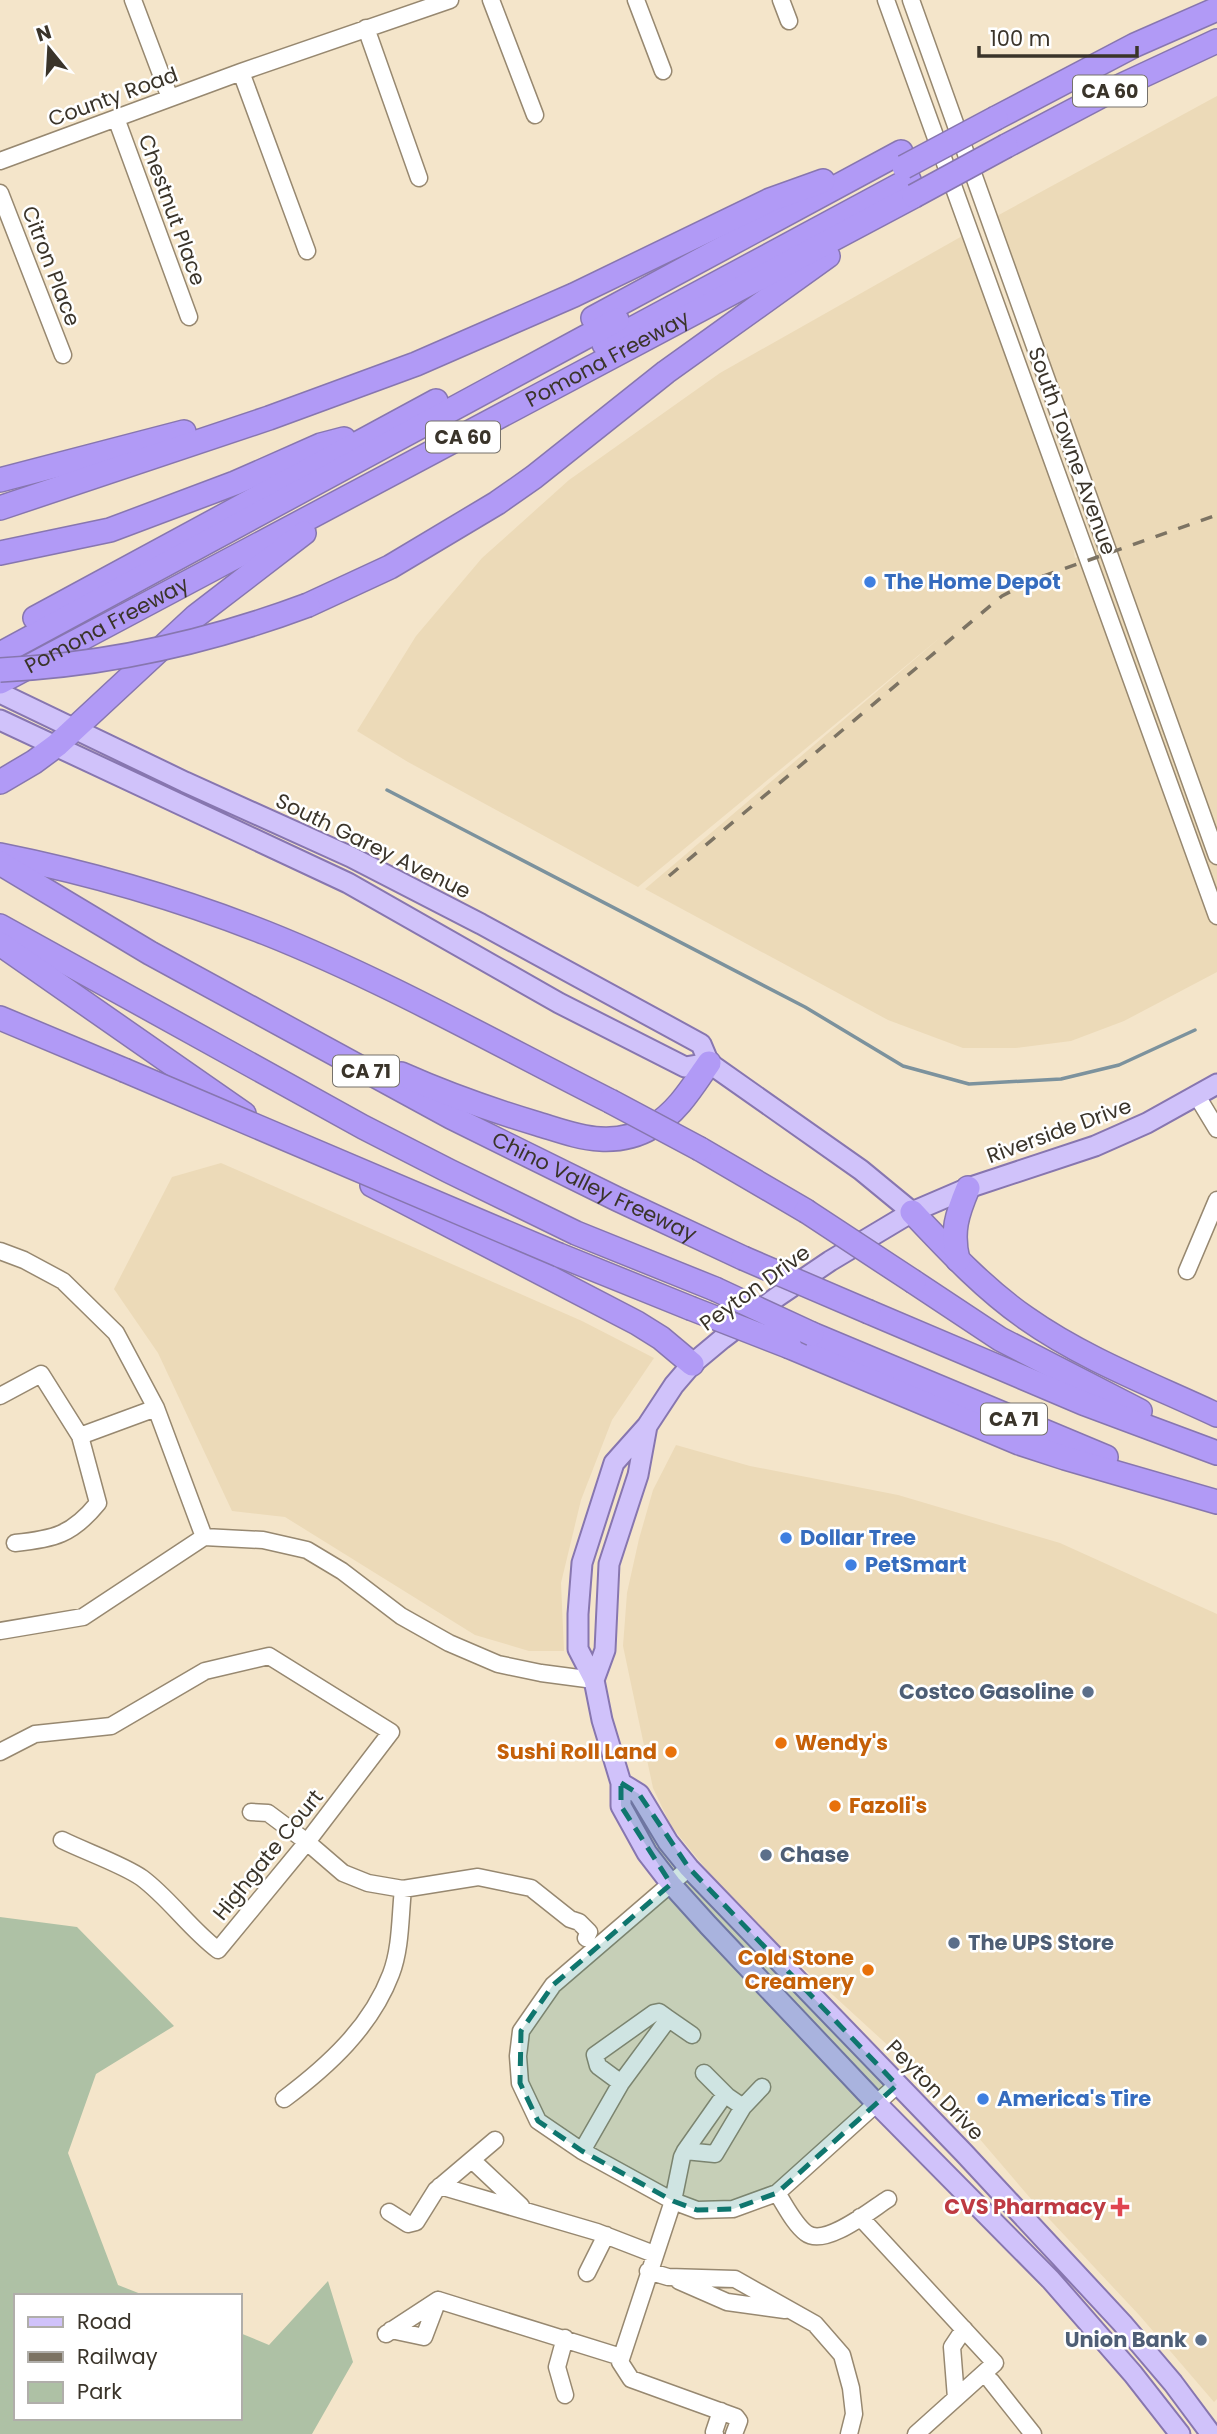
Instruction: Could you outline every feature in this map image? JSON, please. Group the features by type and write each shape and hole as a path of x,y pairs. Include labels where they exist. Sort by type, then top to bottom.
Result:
{"highway":[{"name":"Pomona Freeway","path":"0,636 382,430 907,174 998,125 1076,59 1205,0"},
{"path":"998,125 1135,45 1217,9"},
{"path":"998,125 1217,23"},
{"name":"Pomona Freeway","path":"2,678 356,493 907,174 998,125 1116,88 1217,41"},
{"path":"0,508 269,418 416,365 562,300 770,200 907,174"},
{"path":"2,678 172,647 236,630 308,605 390,568 497,503 534,477 712,337 907,174"},
{"path":"0,654 907,174"},
{"path":"2,678 907,174"},
{"path":"0,480 366,383"},
{"path":"0,553 110,530 235,483 321,444 382,430"},
{"path":"0,782 57,745 197,616 356,493"},
{"path":"0,855 134,888 236,922 303,949 398,993 700,1149 806,1211 1000,1339 1217,1452"},
{"name":"Chino Valley Freeway","path":"0,863 150,953 451,1117 617,1199 743,1258 1083,1403 1217,1452"},
{"name":"Chino Valley Freeway","path":"0,926 351,1120 576,1233 715,1289 811,1334 1217,1501"},
{"path":"0,944 136,1041 258,1123 637,1323 661,1338 692,1364"},
{"path":"0,1018 559,1255 790,1347 1019,1443 1217,1501"},
{"path":"288,1028 466,1102 573,1135 600,1139 633,1135 662,1121 678,1106 709,1063"},
{"path":"958,1260 954,1245 954,1224 968,1188"},
{"path":"912,1212 995,1294 1048,1333 1217,1415"}],"main road":[{"name":"South Garey Avenue","path":"2,678 75,729 351,857 567,970 701,1044 709,1063 860,1170 912,1212"},
{"path":"0,720 348,883 559,1003 685,1067 709,1063"},
{"path":"166,797 220,808 238,806"},
{"name":"Riverside Drive","path":"912,1212 968,1188 1095,1146 1147,1123 1217,1084"},
{"name":"Peyton Drive","path":"912,1212 830,1261 777,1297 692,1364 674,1385 647,1426 614,1463 582,1563 578,1649 594,1680 602,1720 621,1783 621,1806 632,1829 671,1884 877,2104 1059,2289 1180,2434"},
{"name":"Peyton Drive","path":"594,1680 605,1650 609,1564 638,1475 647,1426"},
{"name":"Peyton Drive","path":"621,1783 639,1794 668,1842 689,1868 964,2153 1122,2323 1173,2383 1211,2434"}],"street":[{"path":"133,0 170,98"},
{"name":"County Road","path":"0,160 450,0"},
{"path":"491,0 535,115"},
{"path":"636,0 663,71"},
{"path":"781,0 789,21"},
{"name":"South Towne Avenue","path":"886,0 1217,916"},
{"name":"South Towne Avenue","path":"911,0 1217,856"},
{"path":"366,28 419,178"},
{"path":"242,72 307,251"},
{"name":"Chestnut Place","path":"116,118 189,317"},
{"name":"Citron Place","path":"0,193 63,355"},
{"path":"1197,1096 1217,1129"},
{"path":"1187,1271 1217,1199"},
{"path":"0,1251 24,1260 63,1282 116,1333 156,1409 204,1537"},
{"path":"0,1396 41,1374 80,1436 98,1503 84,1521 52,1539 15,1544"},
{"path":"80,1436 156,1409"},
{"path":"0,1631 83,1617 204,1537 263,1539 307,1550 342,1571 401,1616 449,1643 498,1664 594,1680"},
{"name":"Highgate Court","path":"0,1752 35,1734 111,1726 205,1671 269,1656 391,1732 307,1842 218,1950 199,1936 177,1910 140,1877 62,1840"},
{"path":"251,1812 268,1813 342,1873 369,1883 403,1889 478,1877 531,1888 589,1931 592,1944"},
{"path":"689,1868 592,1944 553,1985 521,2032 520,2083 538,2121 582,2151 673,2201 698,2210 733,2209 777,2193 898,2085"},
{"path":"284,2099 314,2077 350,2042 373,2008 391,1975 397,1954 403,1889"},
{"path":"643,1999 692,2035"},
{"path":"621,2083 598,2066 595,2055 654,2013 662,2014"},
{"path":"582,2151 621,2083 666,2022 662,2014"},
{"path":"704,2073 727,2096 743,2107"},
{"path":"685,2151 715,2154 743,2107 762,2087"},
{"path":"620,2360 673,2201 685,2151 723,2097 727,2096"},
{"path":"389,2212 408,2224 416,2222 440,2186 495,2140"},
{"path":"472,2160 526,2210"},
{"path":"440,2186 606,2235 654,2254"},
{"path":"777,2193 804,2232 810,2236 830,2234 888,2199"},
{"path":"860,2217 995,2363 916,2434"},
{"path":"587,2273 606,2235"},
{"path":"648,2271 727,2302 797,2312"},
{"path":"668,2277 735,2278 816,2324 842,2355 851,2388 854,2414 849,2434"},
{"path":"438,2300 424,2337 389,2332 438,2300 565,2338 620,2360 631,2379 736,2417 738,2421 734,2434"},
{"path":"956,2398 952,2347 964,2329"},
{"path":"565,2338 557,2367 565,2395"},
{"path":"992,2381 1033,2434"},
{"path":"715,2434 721,2411"}],"highlighted area":[{"path":"621,1783 639,1794 689,1868 897,2085 777,2193 733,2209 697,2210 673,2201 582,2151 538,2121 520,2083 521,2031 553,1985 671,1884 621,1806"}],"shaded area":[{"path":"1217,96 1217,972 1124,1021 1071,1041 1016,1048 963,1048 888,1020 645,889 942,636 638,887 408,762 357,731 416,636 482,558 569,480 720,373 964,235 1071,535 1075,558 1096,550 984,223"},
{"path":"221,1163 582,1321 654,1358 612,1420 581,1500 561,1583 564,1651 529,1651 475,1635 285,1517 232,1511 158,1353 114,1289 172,1177"},
{"path":"676,1445 750,1466 898,1495 1060,1543 1217,1614 1217,2399 1214,2402 1140,2316 1037,2206 942,2095 737,1907 671,1826 653,1788 623,1646 627,1593 639,1539 653,1490"}],"green space":[{"path":"0,1917 77,1927 174,2026 96,2074 68,2153 118,2285 141,2294 14,2294 14,2420 242,2420 242,2334 269,2345 328,2281 353,2362 312,2434 0,2434"}],"waterway":[{"path":"387,790 805,1007 903,1066 969,1084 1061,1079 1119,1065 1195,1030"}],"railway":[{"path":"669,876 1002,596 1035,579 1217,515"}],"place":[{"name":"The Home Depot","path":"870,582"},
{"name":"Dollar Tree","path":"786,1538"},
{"name":"PetSmart","path":"851,1565"},
{"name":"Costco Gasoline","path":"1088,1692"},
{"name":"Wendy's","path":"781,1743"},
{"name":"Sushi Roll Land","path":"671,1752"},
{"name":"Fazoli's","path":"835,1806"},
{"name":"Chase","path":"766,1855"},
{"name":"The UPS Store","path":"954,1943"},
{"name":"Cold Stone Creamery","path":"868,1970"},
{"name":"America's Tire","path":"983,2099"},
{"name":"CVS Pharmacy","path":"1120,2207"},
{"name":"Union Bank","path":"1201,2340"}]}
